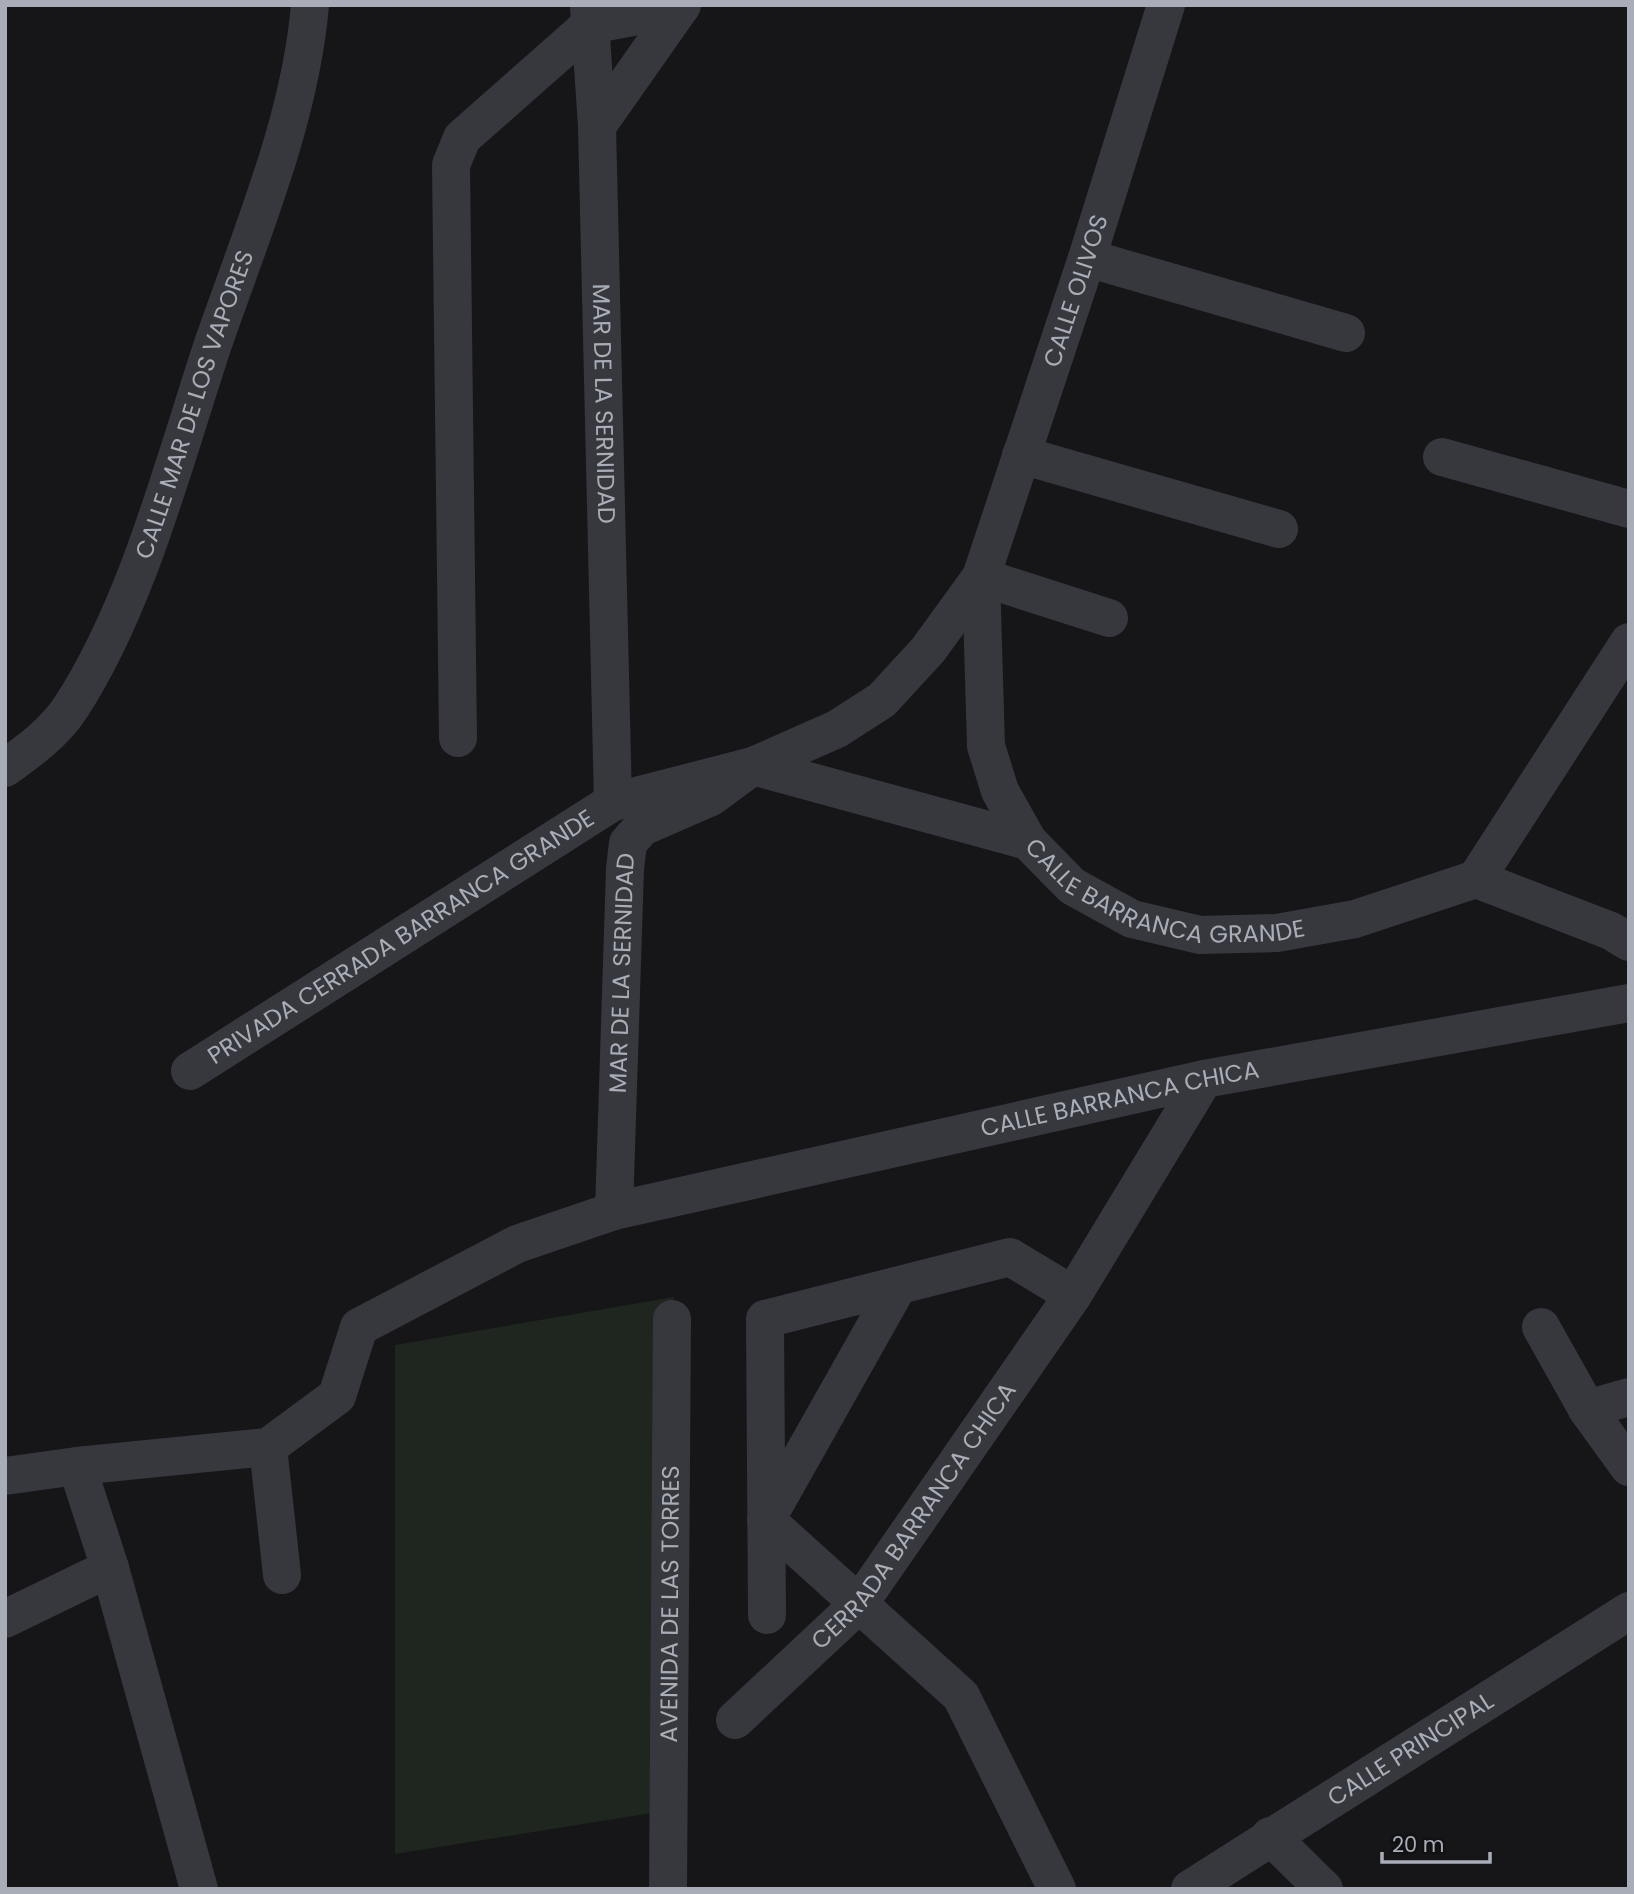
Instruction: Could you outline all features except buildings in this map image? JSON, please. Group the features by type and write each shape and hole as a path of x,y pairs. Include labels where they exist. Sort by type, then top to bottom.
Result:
{"street":[{"name":"CALLE MAR DE LOS VAPORES","path":"5,768 34,748 70,709 108,642 150,533 286,128 306,48 310,5"},
{"name":"CALLE OLIVOS","path":"753,765 837,729 882,700 928,650 981,577 1087,258 1166,5"},
{"path":"458,738 450,164 462,138 590,15 681,7"},
{"path":"597,126 681,7"},
{"name":"MAR DE LA SERNIDAD","path":"590,15 597,126 612,802"},
{"path":"1087,258 1346,333"},
{"path":"1021,455 1279,529"},
{"path":"1442,457 1629,509"},
{"name":"CALLE OLIVOS","path":"981,577 986,746 1000,792 1028,841"},
{"path":"981,577 1109,618"},
{"path":"1629,642 1476,879 1611,931 1629,942"},
{"path":"612,802 753,765"},
{"name":"MAR DE LA SERNIDAD","path":"614,1211 628,844 642,827 711,797 753,765"},
{"name":"CALLE BARRANCA GRANDE","path":"753,765 1028,841 1072,886 1084,893 1132,919 1200,935 1277,933 1355,919 1476,879"},
{"name":"PRIVADA CERRADA BARRANCA GRANDE","path":"190,1071 612,802"},
{"name":"CALLE BARRANCA CHICA","path":"268,1447 337,1396 359,1328 517,1244 614,1211 1204,1079 1629,1003"},
{"name":"CERRADA BARRANCA CHICA","path":"736,1720 859,1604 1073,1295 1204,1079"},
{"path":"767,1615 765,1319 1010,1257 1073,1295"},
{"path":"766,1520 898,1286"},
{"name":"AVENIDA DE LAS TORRES","path":"668,1889 672,1319"},
{"path":"1541,1327 1587,1409 1629,1467"},
{"path":"1587,1409 1629,1396"},
{"path":"5,1476 268,1447 282,1575"},
{"path":"77,1466 110,1567 199,1889"},
{"path":"766,1520 961,1696 1057,1889"},
{"path":"5,1619 110,1567"},
{"name":"CALLE PRINCIPAL","path":"1190,1889 1629,1611"},
{"path":"1270,1836 1325,1889"}],"shaded area":[{"path":"674,1297 658,1812 395,1854 395,1345"}]}
